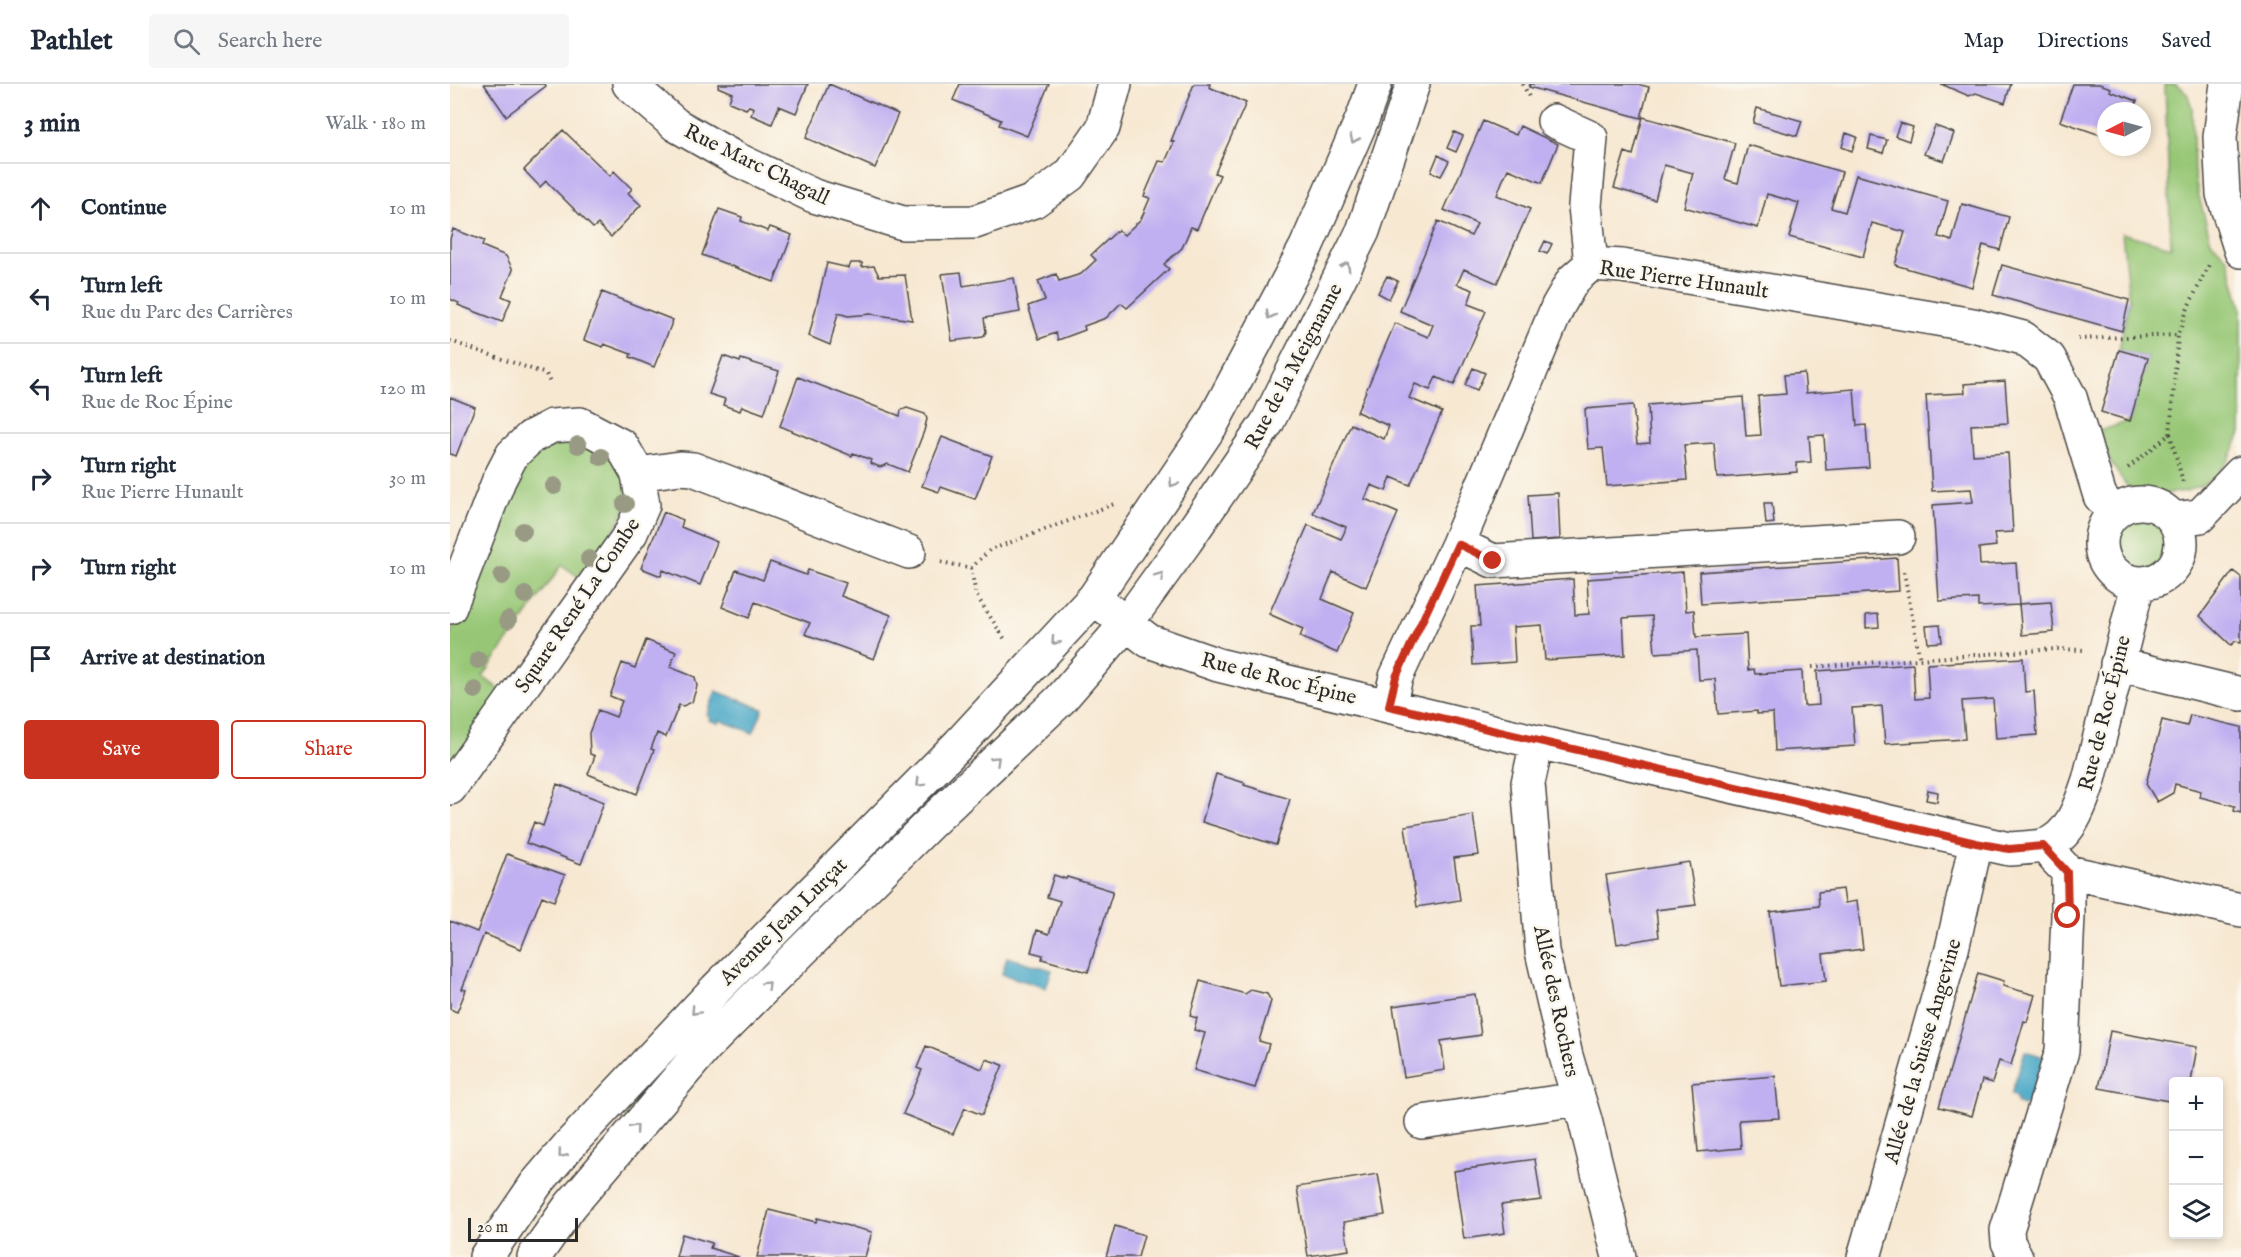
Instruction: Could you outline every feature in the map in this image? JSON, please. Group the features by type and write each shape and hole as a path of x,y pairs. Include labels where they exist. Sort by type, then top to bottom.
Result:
{"street":[{"name":"Rue Marc Chagall","path":"629,84 676,125 736,159 813,196 903,223 975,222 1034,201 1070,175 1103,128 1115,84"},
{"name":"Rue de la Meignanne","path":"1094,598 1212,424 1306,247 1364,117 1374,84"},
{"name":"Rue de la Meignanne","path":"1126,624 1267,423 1363,231 1413,84"},
{"path":"2227,84 2220,137 2223,194 2241,251"},
{"path":"1554,121 1591,138 1585,206 1591,264"},
{"name":"Rue Pierre Hunault","path":"1389,706 1396,677 1458,544 1558,306 1574,280 1591,264 1622,266 1973,325 2023,338 2049,358 2070,397 2100,496 2114,513"},
{"name":"Square René La Combe","path":"450,607 499,480 512,454 531,437 552,426 580,424 622,446 638,474 643,505 631,533 450,788"},
{"path":"638,474 680,468 693,469 909,552"},
{"path":"2180,505 2182,548 2177,563 2167,575 2154,582 2138,584 2120,577 2106,563 2102,550 2102,536 2106,523 2114,513 2139,502 2152,504 2164,510 2180,505 2200,516 2241,473"},
{"path":"1458,544 1493,561 1898,537"},
{"name":"Rue de Roc Épine","path":"1094,598 1149,641 1218,665 1537,742 2009,849 2043,846 2057,838 2078,811 2089,780 2105,657 2138,584"},
{"name":"Avenue Jean Lurçat","path":"486,1257 536,1184 571,1143 716,989 959,744 1094,598"},
{"name":"Avenue Jean Lurçat","path":"534,1257 570,1206 706,1046 928,825 1060,700 1126,624"},
{"path":"2105,657 2241,694"},
{"name":"Allée des Rochers","path":"1537,742 1528,783 1542,951 1566,1056 1619,1257"},
{"name":"Allée de la Suisse Angevine","path":"1863,1257 1952,949 1976,843"},
{"path":"2043,846 2067,872 2241,910"},
{"path":"2016,1257 2008,1242 2007,1230 2062,1051 2068,916 2067,872"},
{"path":"1422,1122 1578,1099"},
{"path":"536,1184 570,1206"}],"path":[{"path":"2180,505 2170,434 2178,335 2189,305 2208,267"},
{"path":"2078,339 2178,335"},
{"path":"450,341 546,374 551,385"},
{"path":"2121,474 2170,434"},
{"path":"971,568 990,550 1116,504"},
{"path":"1898,537 1920,660"},
{"path":"909,552 971,568"},
{"path":"971,568 976,596 1009,647"},
{"path":"1812,667 2055,649 2105,657"}],"green space":[{"path":"2165,84 2175,84 2188,95 2192,108 2194,172 2198,193 2211,241 2228,259 2241,307 2241,433 2229,460 2215,478 2186,491 2158,495 2129,489 2111,462 2099,431 2130,421 2148,358 2119,350 2129,300 2122,233 2171,247"},
{"path":"571,436 614,452 633,498 583,580 562,565 490,666 483,677 503,692 450,769 450,636 511,478 531,453"},
{"path":"2145,513 2156,515 2169,526 2174,542 2172,553 2161,566 2145,571 2134,569 2121,558 2116,542 2118,531 2129,518"}],"water":[{"path":"716,691 763,709 753,733 720,720 718,723 709,720 710,716 707,715"},
{"path":"1007,957 1052,970 1046,988 1002,974"},
{"path":"2025,1051 2050,1059 2030,1103 2023,1106 2018,1104 2015,1096 2011,1095"}],"building":[{"path":"484,84 545,84 546,86 506,116"},
{"path":"719,84 808,84 796,113 779,106 772,124 751,115 754,108 749,106 746,109 729,102 732,93 718,87"},
{"path":"829,84 898,114 875,168 806,138"},
{"path":"960,84 1049,84 1027,136 999,125 1001,120 953,100"},
{"path":"1194,84 1210,84 1209,87 1246,103 1215,173 1220,175 1197,229 1191,227 1182,248 1164,264 1169,269 1127,308 1121,303 1106,318 1084,326 1085,330 1058,340 1056,333 1039,339 1028,306 1045,300 1038,281 1056,274 1059,281 1081,274 1096,260 1091,255 1118,230 1124,235 1141,219 1150,198 1144,196 1159,161 1165,162 1174,142 1171,141"},
{"path":"1530,84 1637,84 1649,87 1641,118 1529,87"},
{"path":"1941,84 2011,84 2005,103 1976,93 1969,96"},
{"path":"2073,84 2099,84 2111,88 2110,91 2137,101 2097,102 2097,134 2060,121"},
{"path":"1757,108 1802,121 1797,136 1753,123"},
{"path":"1643,117 1735,143 1725,179 1730,181 1738,183 1748,145 1842,172 1831,208 1845,212 1856,175 1948,201 1938,237 1952,241 1962,204 2009,217 2000,250 1983,245 1972,287 1895,265 1905,232 1872,223 1863,257 1789,237 1799,203 1767,194 1758,228 1684,207 1693,173 1664,165 1655,200 1614,188 1625,152 1633,155"},
{"path":"1483,121 1516,135 1520,126 1558,144 1542,183 1508,169 1502,182 1497,195 1530,209 1497,283 1464,269 1457,284 1473,290 1468,304 1486,311 1454,385 1436,377 1430,390 1415,384 1409,398 1442,412 1410,485 1391,477 1386,491 1371,485 1365,499 1398,513 1366,587 1333,572 1322,599 1354,613 1337,653 1300,637 1303,629 1269,614 1308,525 1341,539 1344,533 1346,527 1313,513 1351,424 1384,439 1389,426 1357,412 1395,323 1428,337 1433,325 1400,311 1438,221 1471,236 1477,224 1444,210"},
{"path":"1900,123 1913,127 1909,141 1895,136"},
{"path":"1935,126 1954,133 1944,161 1924,154"},
{"path":"563,130 610,176 614,171 632,189 628,193 641,205 611,237 598,224 593,228 546,181 540,187 524,170"},
{"path":"1454,132 1463,136 1456,152 1447,148"},
{"path":"1846,133 1857,137 1852,151 1842,147"},
{"path":"1871,136 1887,140 1883,153 1868,149"},
{"path":"1438,155 1449,161 1441,176 1431,172"},
{"path":"719,209 742,217 741,221 768,231 770,227 792,235 774,282 702,255"},
{"path":"453,229 484,241 482,246 506,256 513,270 502,296 511,300 502,322 458,305 459,303 450,299 450,239"},
{"path":"1545,241 1552,244 1547,254 1540,251"},
{"path":"827,263 849,268 851,263 862,263 862,267 874,266 879,276 905,275 912,320 871,314 848,316 838,313 830,345 809,336"},
{"path":"2002,265 2129,300 2122,331 1993,295"},
{"path":"961,272 963,286 1014,278 1020,312 984,318 986,332 983,337 952,341 942,274"},
{"path":"1387,276 1398,281 1389,299 1378,293"},
{"path":"602,292 673,320 654,367 630,357 631,354 604,344 603,347 584,340"},
{"path":"2119,350 2148,358 2130,421 2101,412"},
{"path":"723,356 779,371 764,414 742,406 740,411 723,405 725,399 709,394"},
{"path":"1473,368 1485,373 1477,390 1465,385"},
{"path":"1804,373 1806,393 1854,389 1857,426 1866,425 1869,467 1826,470 1824,435 1809,436 1811,462 1796,463 1797,472 1717,478 1714,443 1684,445 1687,480 1607,486 1603,448 1588,449 1585,409 1633,405 1637,444 1650,443 1648,405 1743,397 1746,436 1761,435 1758,396 1786,394 1784,375"},
{"path":"798,377 900,416 901,410 907,408 925,414 927,419 924,431 908,472 888,464 880,467 870,463 871,460 853,453 852,456 780,426"},
{"path":"2005,381 2008,423 1971,425 1973,455 2008,453 2013,532 1994,533 1996,546 1979,548 1980,565 2016,563 2019,605 1978,607 1978,599 1939,601 1933,505 1973,502 1971,489 1932,491 1926,395 1965,393 1964,384"},
{"path":"450,397 475,407 456,456 450,454"},
{"path":"942,437 992,456 975,499 941,487 939,492 922,486"},
{"path":"1558,493 1560,539 1531,541 1528,495"},
{"path":"1764,503 1772,503 1774,523 1766,524"},
{"path":"664,512 683,520 681,527 717,542 700,585 663,570 661,576 641,568"},
{"path":"1897,558 1899,591 1701,604 1699,572"},
{"path":"770,562 806,575 808,570 846,583 841,596 891,615 874,659 805,634 810,623 755,602 749,618 722,607 736,570 763,580"},
{"path":"2233,571 2241,577 2241,642 2236,641 2231,645 2200,616"},
{"path":"1683,572 1686,611 1694,610 1696,637 1746,634 1748,670 1754,669 1755,674 1802,671 1804,706 1819,705 1817,671 1913,664 1915,699 1929,698 1927,664 2023,658 2025,692 2034,691 2037,735 1996,738 1993,699 1962,701 1965,739 1885,744 1882,706 1852,708 1855,746 1775,751 1773,713 1757,714 1757,711 1718,714 1715,679 1699,680 1697,650 1655,653 1652,616 1623,618 1625,655 1545,660 1542,625 1513,627 1515,662 1473,665 1471,626 1480,626 1477,586 1573,579 1575,615 1589,614 1587,579"},
{"path":"2051,602 2054,632 2022,635 2019,604"},
{"path":"1878,614 1879,627 1866,628 1866,615"},
{"path":"1940,625 1942,642 1928,643 1926,626"},
{"path":"646,640 676,652 670,667 695,677 697,686 692,702 683,706 679,705 666,737 657,733 651,749 654,750 637,794 588,774 595,756 590,754 589,733 598,710 616,717 622,701 610,696 622,663 635,668"},
{"path":"2190,715 2241,727 2241,813 2234,811 2235,806 2200,797 2201,791 2175,784 2173,793 2157,802 2146,784 2162,720 2187,726"},
{"path":"1216,774 1290,799 1276,845 1202,822"},
{"path":"557,784 604,802 581,864 526,843 534,822 543,826"},
{"path":"1928,790 1938,792 1937,802 1926,800"},
{"path":"1473,815 1479,855 1454,858 1460,900 1417,907 1405,826"},
{"path":"507,854 565,875 554,901 542,896 521,949 484,934 462,989 466,990 457,1012 450,1009 450,921 477,932"},
{"path":"1689,862 1696,905 1656,910 1659,937 1617,944 1606,875"},
{"path":"1054,875 1113,891 1088,972 1042,959 1043,955 1031,952 1037,930 1049,934 1060,901 1047,897"},
{"path":"1843,889 1845,903 1857,901 1863,949 1823,954 1826,981 1779,986 1770,912 1819,906 1818,892"},
{"path":"1978,973 2004,981 2003,986 2035,995 2027,1022 2024,1021 2011,1065 1999,1061 1992,1083 1982,1080 1972,1116 1939,1107"},
{"path":"1200,981 1245,994 1251,990 1267,994 1271,1001 1259,1041 1269,1044 1255,1088 1194,1070 1205,1033 1194,1030 1197,1018 1190,1016"},
{"path":"1475,994 1481,1035 1441,1041 1445,1070 1404,1077 1393,1006"},
{"path":"2110,1031 2197,1047 2192,1077 2169,1077 2169,1101 2099,1088"},
{"path":"926,1046 982,1069 986,1059 1003,1065 982,1115 965,1108 953,1134 903,1114 922,1070 917,1068"},
{"path":"1775,1076 1779,1118 1739,1120 1741,1148 1698,1152 1692,1083"},
{"path":"1535,1159 1541,1200 1501,1205 1505,1233 1464,1239 1454,1171"},
{"path":"1378,1174 1385,1215 1344,1222 1349,1250 1308,1256 1297,1187"},
{"path":"769,1210 816,1222 817,1218 872,1232 865,1257 757,1257"},
{"path":"1115,1226 1144,1235 1138,1257 1106,1257"},
{"path":"682,1234 712,1243 710,1248 739,1257 676,1257"}],"route":[{"path":"1493,561 1458,544 1396,677 1389,706 1976,843 2009,849 2043,846 2067,872 2068,916"}]}
